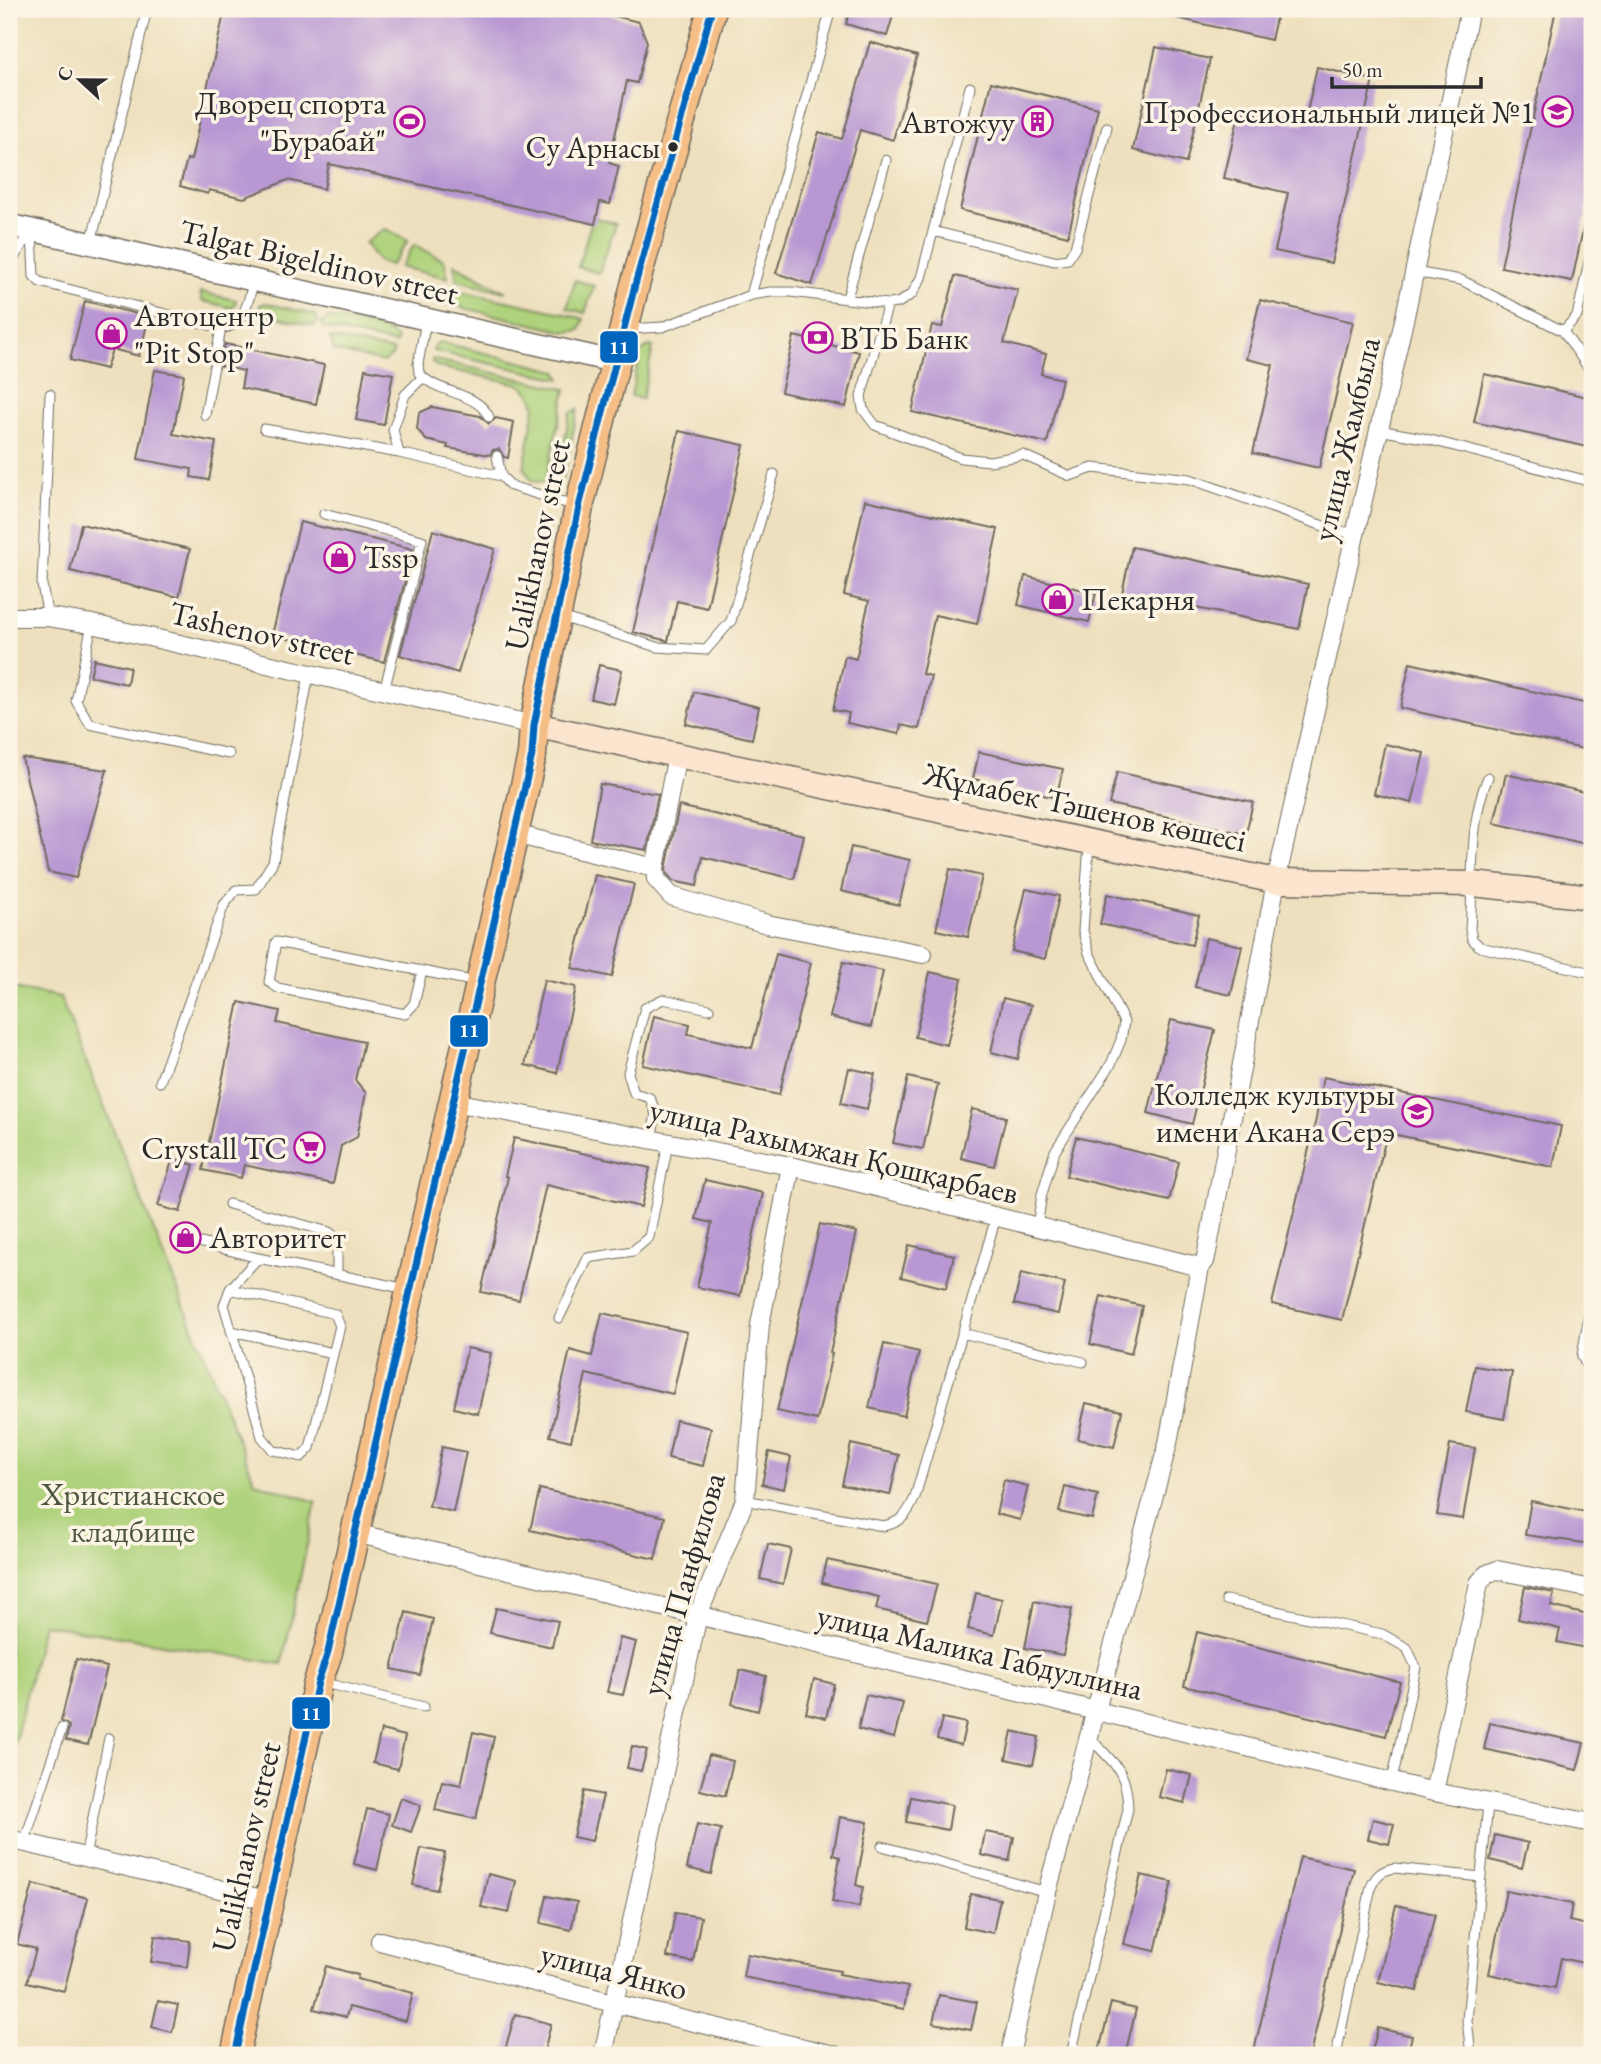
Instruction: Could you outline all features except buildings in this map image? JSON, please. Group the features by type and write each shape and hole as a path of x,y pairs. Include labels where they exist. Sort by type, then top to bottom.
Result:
{"highway":[{"name":"Ualikhanov street","path":"235,2055 318,1682 328,1652 532,755 534,725 579,507 624,329 712,9"},
{"path":"318,1682 319,1648 524,750 534,725"}],"main road":[{"name":"Жұмабек Тәшенов көшесі","path":"534,725 1276,881 1473,884 1592,897"}],"street":[{"name":"улица Жамбыла","path":"1010,2055 1047,1892 1168,1443 1276,881 1414,272 1464,11"},
{"name":"Talgat Bigeldinov street","path":"9,225 616,362"},
{"name":"Tashenov street","path":"9,617 48,617 92,624 534,725"},
{"path":"677,755 655,868 656,879 671,897 767,924 922,954"},
{"path":"514,834 655,868"},
{"name":"улица Рахымжан Қошқарбаев","path":"454,1102 791,1166 1200,1267"},
{"name":"улица Панфилова","path":"603,2055 698,1615 745,1500 760,1325 791,1166"},
{"name":"улица Малика Габдуллина","path":"355,1533 1488,1804 1592,1823"},
{"path":"1434,1791 1479,1583 1487,1574 1497,1570 1592,1589"},
{"path":"16,1841 270,1901"},
{"name":"улица Янко","path":"380,1941 613,2003 834,2055"}],"lane":[{"path":"91,243 147,9"},
{"path":"751,295 831,9"},
{"path":"624,329 662,327 751,295 791,292 888,304 906,300 918,287 970,88"},
{"path":"933,231 1054,261 1068,259 1075,248 1107,127"},
{"path":"847,298 887,160"},
{"path":"9,265 32,230"},
{"path":"32,230 34,276 40,282 221,328 235,325 245,313 254,280"},
{"path":"1563,331 1577,316 1592,249"},
{"path":"1414,272 1461,280 1563,331 1587,366 1592,368"},
{"path":"888,304 861,396 863,409 875,425 961,458 990,461 1023,455 1070,476 1093,468 1190,479 1332,529 1355,534"},
{"path":"426,319 418,364 422,378 475,403 483,408 489,417"},
{"path":"205,415 221,328"},
{"path":"399,453 393,430 405,396 422,378"},
{"path":"48,617 42,585 50,394"},
{"path":"264,429 399,453 501,476"},
{"path":"1379,430 1423,438 1592,482"},
{"path":"497,456 501,476 506,482 519,489 579,507"},
{"path":"557,616 657,647 706,650 731,621 774,474"},
{"path":"324,514 422,540 384,691"},
{"path":"92,624 76,701 90,723 229,754"},
{"path":"159,1082 224,905 236,890 256,889 273,862 309,675"},
{"path":"1488,777 1479,798 1475,820 1470,929 1472,939 1480,947 1592,973"},
{"path":"1037,1227 1042,1194 1055,1151 1111,1064 1121,1040 1124,1022 1089,953 1083,931 1089,841"},
{"path":"422,971 414,1004 405,1014 278,988 269,982 276,942 422,971 472,981"},
{"path":"559,1318 588,1258 632,1251 649,1237 659,1142 656,1114 650,1098 634,1093 628,1073 645,1008 663,999 709,1009"},
{"path":"229,1203 329,1232 337,1239 337,1274"},
{"path":"745,1500 883,1526 894,1525 903,1519 915,1497 996,1217"},
{"path":"202,1243 258,1258 402,1288"},
{"path":"230,1289 335,1314 340,1326 310,1448 301,1457 273,1450 262,1437 224,1305 230,1289 258,1258"},
{"path":"1592,1297 1581,1356 1592,1369"},
{"path":"232,1331 333,1353"},
{"path":"962,1334 1083,1362"},
{"path":"1226,1600 1382,1634 1406,1648 1416,1667 1392,1781"},
{"path":"318,1682 424,1707"},
{"path":"16,1841 62,1728"},
{"path":"1071,2055 1128,1809 1127,1787 1120,1770 1088,1737"},
{"path":"85,1857 109,1738"},
{"path":"1471,2055 1467,2020 1488,1804"},
{"path":"881,1846 1047,1892"},
{"path":"1336,2055 1374,1879 1387,1869 1395,1868 1481,1877"}],"green space":[{"path":"593,217 616,224 599,273 578,267"},
{"path":"385,229 408,241 391,265 379,262 365,243"},
{"path":"414,245 444,260 448,278 400,267"},
{"path":"454,264 506,292 457,280"},
{"path":"575,280 594,286 585,313 567,308"},
{"path":"441,287 584,319 580,330 566,332 447,304"},
{"path":"200,292 236,300 236,303 232,308 202,301"},
{"path":"265,303 316,315 318,321 315,326 261,314 260,305"},
{"path":"329,318 383,330 397,339 396,344 323,328 321,323"},
{"path":"330,338 394,351 392,356 383,362 334,351"},
{"path":"440,342 557,371 561,379 433,351 435,345"},
{"path":"649,346 653,347 642,399 631,396 640,353"},
{"path":"432,359 566,389 545,483 532,481 524,468 535,407 527,391 519,384 438,367"},
{"path":"578,409 563,479 556,483 570,413"},
{"name":"Христианское кладбище","path":"9,987 60,997 255,1482 316,1502 282,1664 43,1624 9,1767"}],"transit line":[{"name":"11","path":"235,2055 318,1682 328,1652 532,755 534,725 579,507 635,285 712,9"}],"place":[{"name":"Профессиональный лицей №1","path":"1558,112"},
{"name":"Дворец спорта \"Бурабай\"","path":"409,121"},
{"name":"Автожуу","path":"1038,122"},
{"name":"Су Арнасы","path":"673,147"},
{"name":"Автоцентр \"Pit Stop\"","path":"111,333"},
{"name":"ВТБ Банк","path":"817,338"},
{"name":"Tssp","path":"340,557"},
{"name":"Пекарня","path":"1058,599"},
{"name":"Колледж культуры имени Акана Серэ","path":"1418,1112"},
{"name":"Crystall TC","path":"310,1148"},
{"name":"Авторитет","path":"186,1237"}]}
